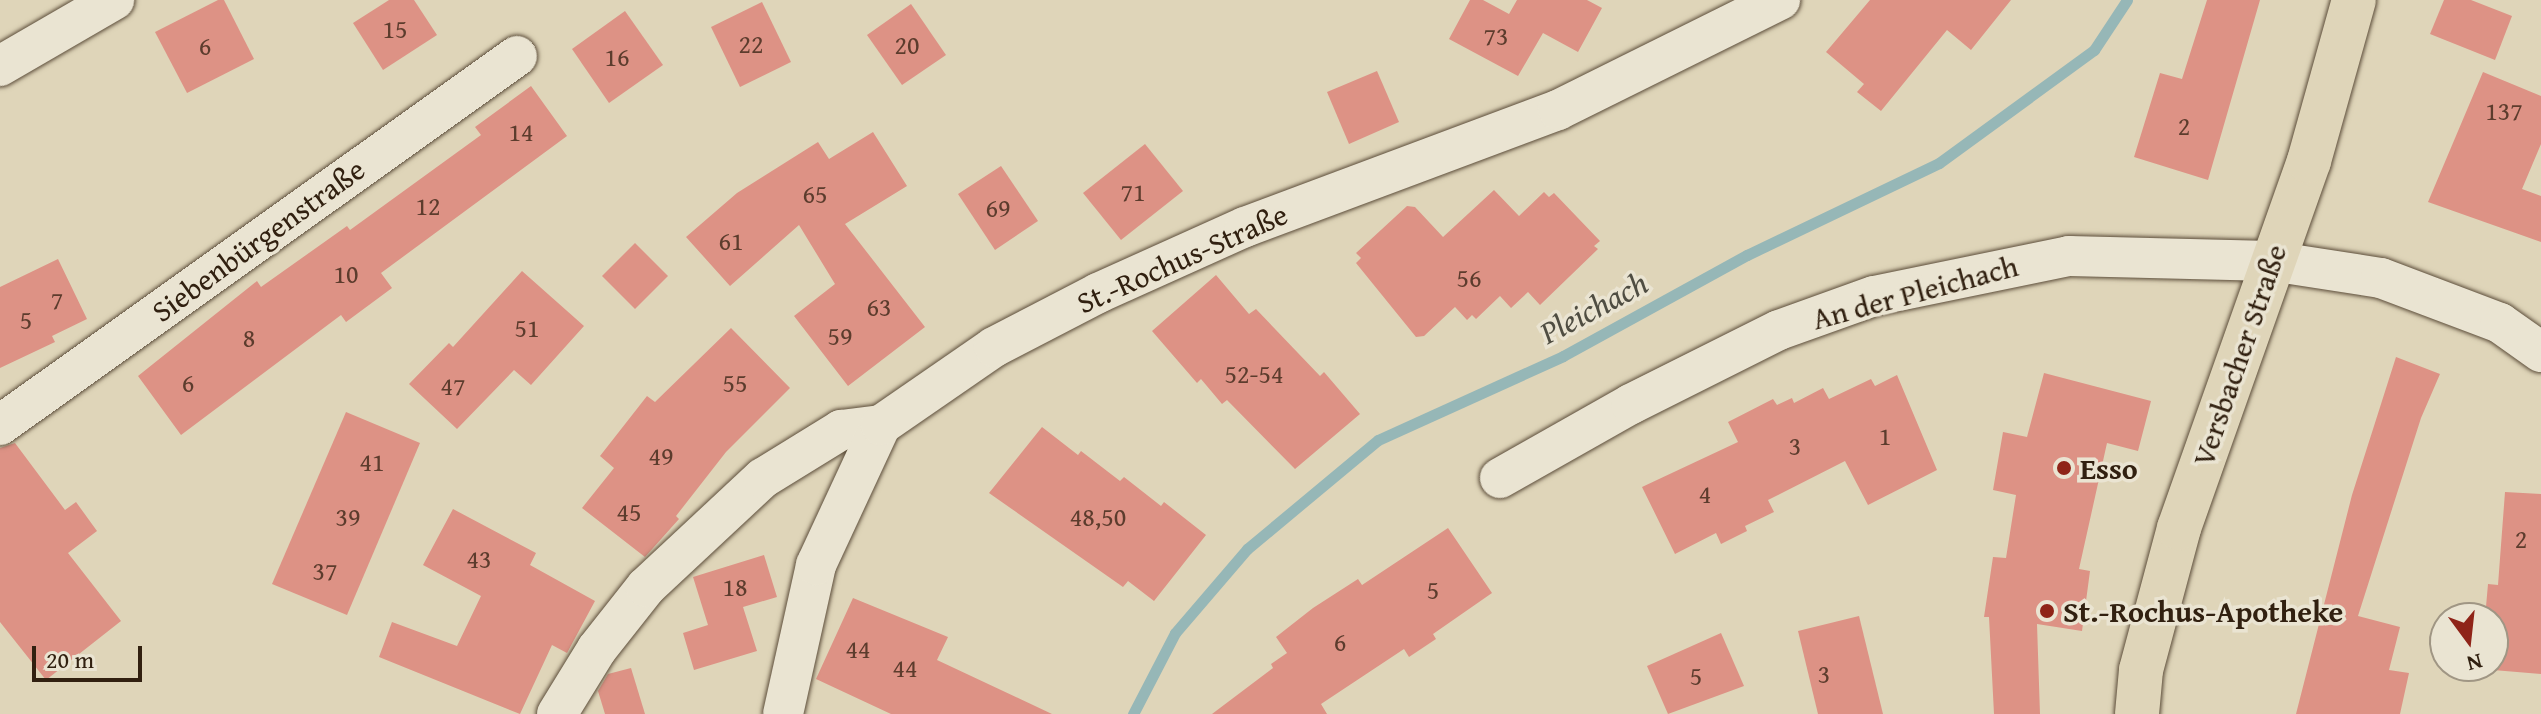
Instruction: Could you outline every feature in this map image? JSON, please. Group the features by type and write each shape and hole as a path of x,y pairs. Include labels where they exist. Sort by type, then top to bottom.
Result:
{"main road":[{"name":"Versbacher Straße","path":"2137,714 2141,670 2179,528 2271,261 2309,161 2354,0"}],"street":[{"path":"0,66 114,0"},
{"name":"St.-Rochus-Straße","path":"881,425 994,347 1098,293 1245,227 1558,110 1780,0"},
{"name":"Siebenbürgenstraße","path":"0,425 517,56"},
{"name":"An der Pleichach","path":"1500,478 1631,404 1779,330 1874,296 1975,271 2069,256 2271,261 2381,278 2500,323 2541,352"},
{"path":"557,714 597,649 646,587 763,478 841,430 881,425"},
{"path":"783,714 816,565 881,425"}],"building":[{"path":"218,0 224,0 254,59 187,93 155,32"},
{"path":"389,0 414,0 437,35 383,70 353,23"},
{"path":"1470,0 1483,0 1509,14 1517,0 1587,0 1602,8 1578,52 1543,33 1518,76 1449,39"},
{"path":"1870,0 2011,0 1971,50 1947,30 1881,111 1857,92 1864,84 1826,52"},
{"path":"2207,0 2260,0 2208,180 2134,157 2160,73 2182,79"},
{"path":"2444,0 2471,0 2512,16 2495,60 2430,34"},
{"path":"762,2 791,62 740,87 711,27"},
{"path":"911,4 946,55 902,85 867,35"},
{"path":"625,11 663,65 609,103 572,49"},
{"path":"1377,71 1399,122 1349,144 1327,92"},
{"path":"2483,72 2541,96 2541,144 2522,189 2541,196 2541,242 2428,202"},
{"path":"531,86 567,136 381,273 392,288 346,322 341,315 181,435 138,376 257,281 261,287 347,226 350,230 481,135 475,127"},
{"path":"873,132 907,186 845,224 925,327 848,386 794,316 835,284 799,225 730,286 686,237 737,193 818,142 829,159"},
{"path":"1145,144 1183,191 1121,240 1083,193"},
{"path":"1001,166 1038,221 995,250 958,194"},
{"path":"1494,190 1519,216 1544,192 1549,197 1554,193 1600,241 1594,246 1598,249 1540,305 1528,292 1511,308 1500,296 1476,319 1472,315 1467,320 1455,307 1424,336 1416,337 1356,263 1361,258 1356,253 1407,206 1415,207 1443,237"},
{"path":"635,243 668,276 635,309 602,276"},
{"path":"58,259 87,319 52,336 55,342 0,368 0,287"},
{"path":"522,271 584,326 531,385 514,370 457,429 409,384 449,343 453,347"},
{"path":"1216,275 1249,314 1256,309 1320,376 1324,372 1360,414 1295,469 1227,400 1222,404 1201,379 1197,383 1152,331"},
{"path":"731,328 790,388 726,452 676,516 679,519 645,557 582,508 614,468 600,456 647,396 655,402"},
{"path":"2396,357 2440,374 2421,418 2358,616 2400,627 2389,670 2409,673 2400,714 2296,714 2352,495"},
{"path":"2044,373 2151,401 2138,451 2107,443 2079,569 2090,571 2082,631 2037,624 2040,714 1994,714 1989,617 1984,617 1993,557 2006,558 2016,495 1993,490 2003,432 2027,437"},
{"path":"1897,375 1937,470 1868,505 1845,461 1768,500 1774,512 1745,526 1747,531 1721,544 1716,533 1675,554 1642,487 1738,442 1728,422 1773,399 1777,405 1792,398 1794,403 1823,388 1829,399 1871,379 1875,386"},
{"path":"346,412 420,443 347,615 272,584"},
{"path":"1042,427 1078,455 1081,451 1120,481 1124,477 1161,506 1164,502 1206,535 1154,601 1128,581 1123,587 989,493"},
{"path":"15,443 65,510 76,502 97,531 68,553 121,621 46,680 0,622 0,448"},
{"path":"2505,492 2541,494 2541,674 2509,671 2509,602 2486,602 2488,584 2498,585"},
{"path":"453,509 536,553 530,565 595,601 567,653 552,645 520,714 379,657 392,622 457,646 481,596 423,565"},
{"path":"1448,528 1492,593 1433,634 1436,639 1409,657 1404,649 1321,704 1327,714 1212,714 1273,668 1271,664 1287,653 1276,637 1358,579 1362,585"},
{"path":"764,555 777,597 743,607 757,651 694,670 683,633 708,625 693,577"},
{"path":"853,598 948,637 937,660 1052,714 891,714 816,679"},
{"path":"1859,616 1883,714 1818,714 1798,631"},
{"path":"1721,633 1744,686 1668,714 1647,666"},
{"path":"631,668 645,714 605,714 598,691 608,674"}],"waterway":[{"name":"Pleichach","path":"1133,714 1175,633 1247,549 1378,440 1563,356 1747,255 1939,163 2094,50 2127,0"}],"place":[{"name":"Esso","path":"2064,468"},
{"name":"St.-Rochus-Apotheke","path":"2047,611"}]}
